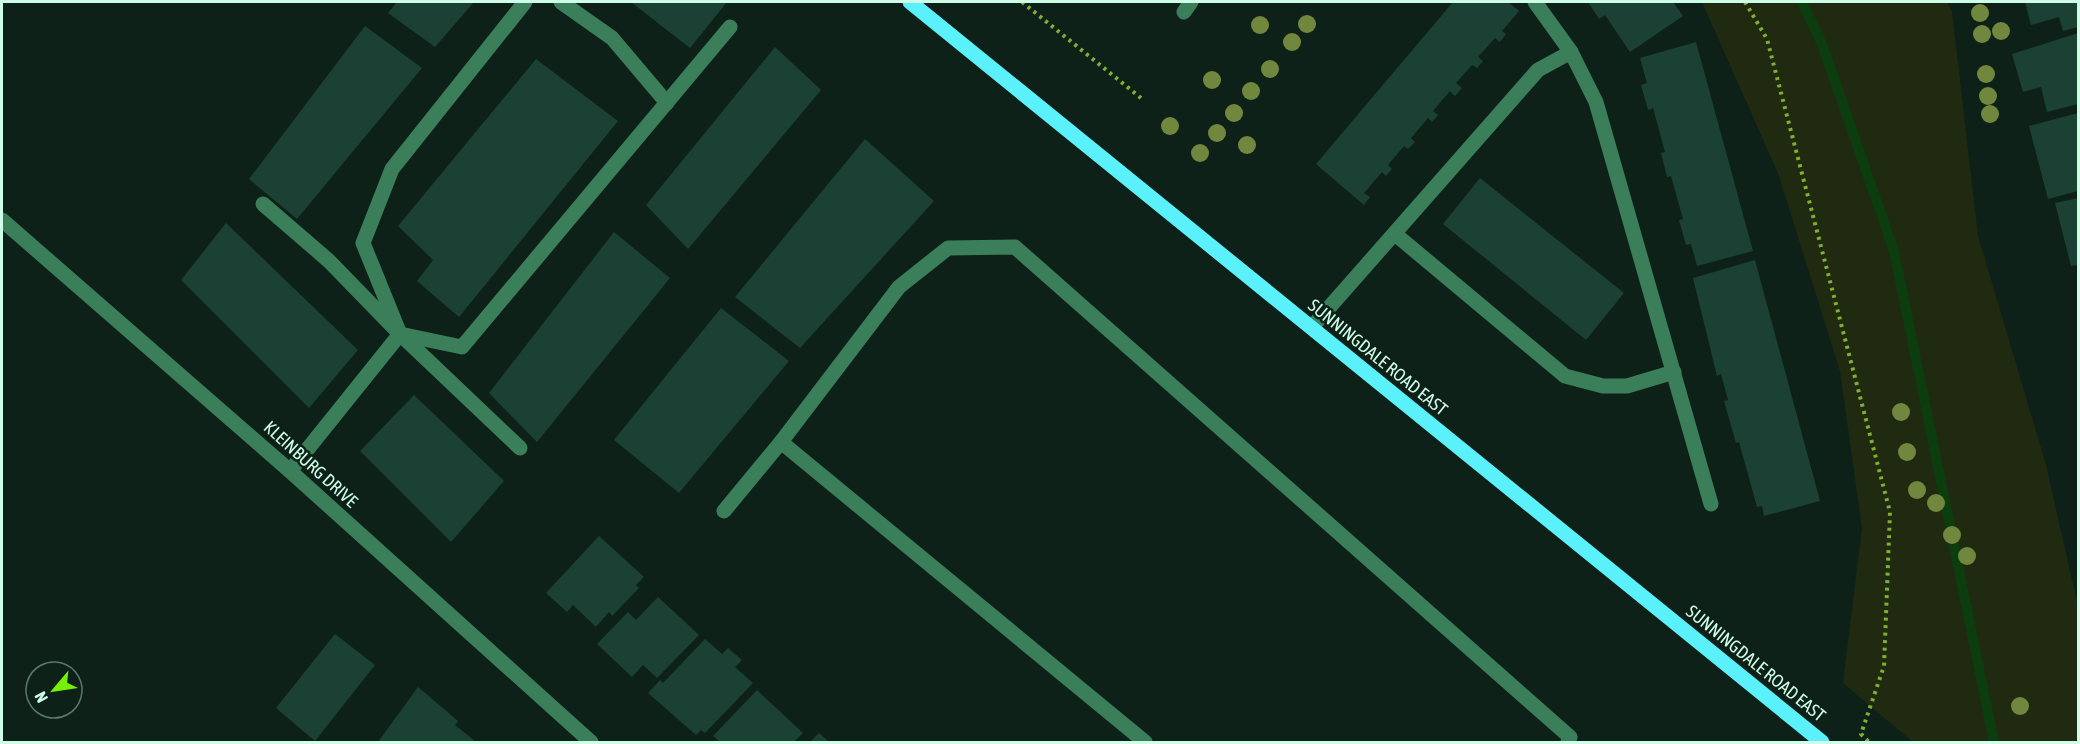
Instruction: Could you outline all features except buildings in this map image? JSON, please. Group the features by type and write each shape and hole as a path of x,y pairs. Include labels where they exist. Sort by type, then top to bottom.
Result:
{"main road":[{"name":"SUNNINGDALE ROAD EAST","path":"910,2 1822,742"}],"street":[{"path":"400,334 363,243 392,169 525,2"},
{"path":"561,2 612,38 667,103"},
{"path":"1535,2 1571,52 1596,102 1711,504"},
{"path":"400,334 462,347 730,27"},
{"path":"1312,327 1538,70 1571,52"},
{"path":"263,204 329,261 400,334 520,448"},
{"name":"KLEINBURG DRIVE","path":"2,220 290,471 591,742"},
{"path":"1395,234 1565,376 1603,386 1627,386 1674,372"},
{"path":"724,511 781,442 899,287 948,248 1015,247 1570,737 1568,742"},
{"path":"290,471 400,334"},
{"path":"781,442 1145,742"}],"path":[{"path":"1022,2 1141,98"},
{"path":"1745,2 1767,39 1890,512 1884,666 1861,734 1869,742"}],"green space":[{"path":"1702,2 1947,2 1952,12 1978,236 2046,465 2078,606 2078,742 1913,742 1843,683 1862,528 1840,371 1778,173"}],"waterway":[{"path":"1802,2 1822,44 1894,251 1994,742"}]}
